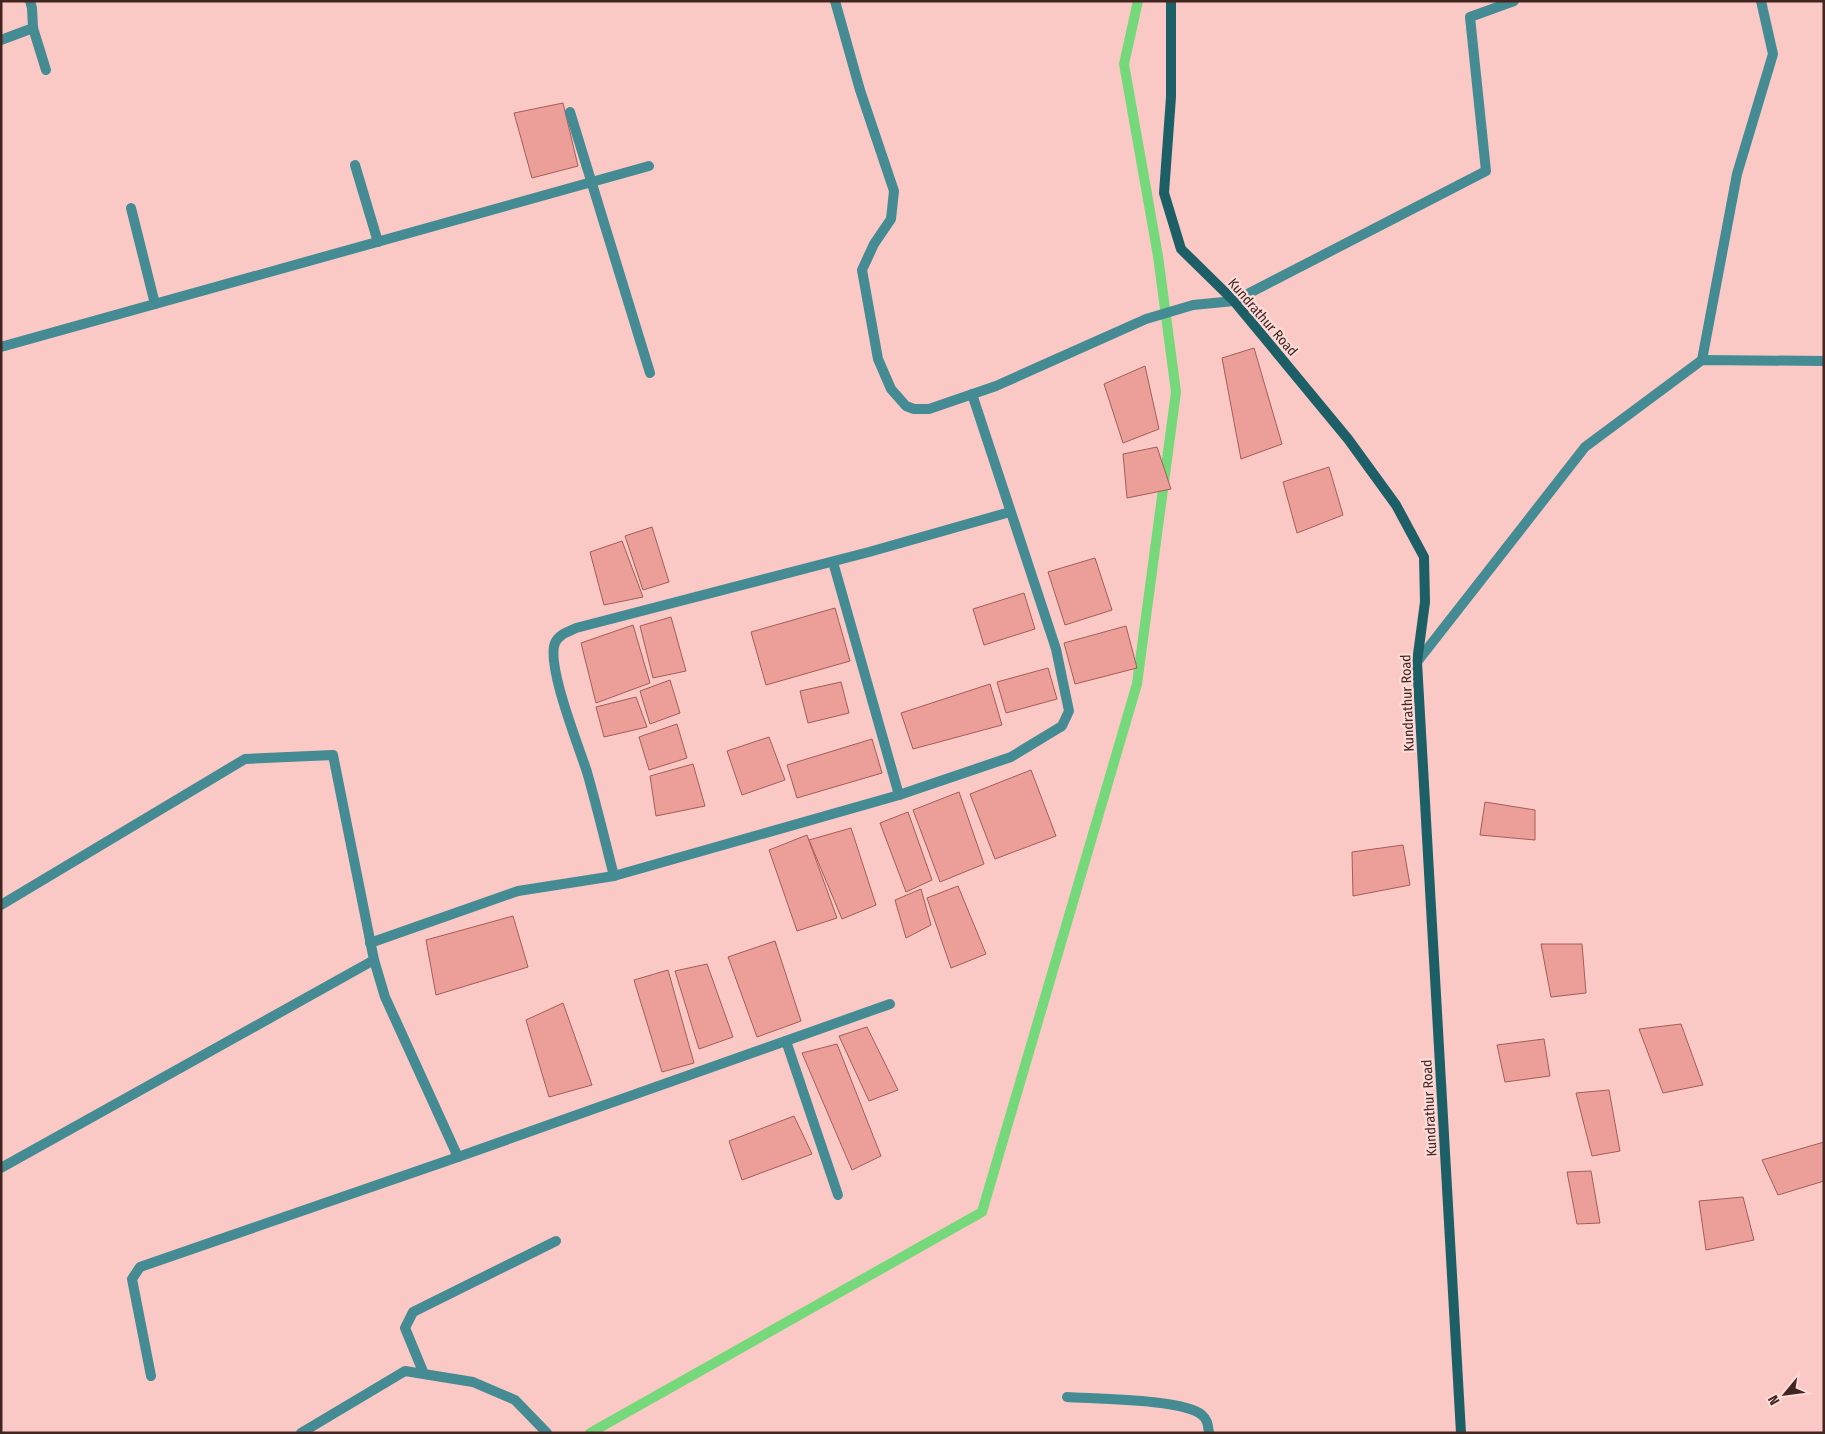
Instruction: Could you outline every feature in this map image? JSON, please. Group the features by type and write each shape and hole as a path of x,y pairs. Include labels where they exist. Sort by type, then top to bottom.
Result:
{"street":[{"path":"30,1 33,28 46,70"},
{"path":"835,1 860,90 894,191 891,219 874,244 862,270 878,359 891,389 906,406 914,409 929,409 996,386 1146,319 1193,305 1234,301 1486,171 1470,17 1514,1"},
{"name":"Kundrathur Road","path":"1171,1 1170,97 1164,193 1181,249 1234,301 1348,439 1396,505 1424,557 1425,602 1417,662 1460,1433"},
{"path":"1702,360 1737,174 1773,54 1761,1"},
{"path":"1,40 33,28"},
{"path":"570,112 650,373"},
{"path":"355,165 378,242"},
{"path":"1,347 649,166"},
{"path":"131,208 155,304"},
{"path":"1417,662 1585,447 1702,360 1824,361"},
{"path":"370,943 518,892 614,876 898,795 1012,757 1062,726 1069,711 1056,649 972,394"},
{"path":"614,876 586,771 560,691 553,656 555,644 561,635 576,628 833,562 1010,512"},
{"path":"833,562 898,795"},
{"path":"1,905 246,759 333,755 370,943 385,997 458,1157"},
{"path":"1,1168 374,960"},
{"path":"151,1376 132,1279 140,1266 458,1157 890,1004"},
{"path":"786,1041 838,1194"},
{"path":"424,1374 405,1328 413,1312 556,1241"},
{"path":"301,1433 405,1371 473,1382 515,1400 546,1433"},
{"path":"1067,1397 1169,1404 1187,1408 1202,1414 1207,1421 1208,1433"}],"building":[{"path":"563,103 578,166 532,178 514,113"},
{"path":"1254,348 1282,444 1241,459 1222,358"},
{"path":"1145,366 1159,429 1123,443 1104,384"},
{"path":"1157,447 1171,489 1127,498 1123,454"},
{"path":"1329,467 1343,515 1297,533 1283,482"},
{"path":"652,527 669,582 643,590 625,536"},
{"path":"622,541 643,597 604,605 590,552"},
{"path":"1095,558 1112,610 1065,625 1048,572"},
{"path":"1024,593 1035,629 984,645 973,609"},
{"path":"835,608 850,661 766,685 751,632"},
{"path":"671,617 686,671 653,678 640,626"},
{"path":"633,625 650,683 596,703 581,643"},
{"path":"1126,626 1137,668 1075,684 1064,643"},
{"path":"1048,668 1057,699 1006,713 997,682"},
{"path":"670,680 680,713 650,724 640,691"},
{"path":"841,682 849,713 808,723 800,691"},
{"path":"990,684 1002,725 913,749 901,713"},
{"path":"636,697 647,727 604,737 596,707"},
{"path":"677,724 687,758 649,770 639,737"},
{"path":"769,737 785,780 742,795 727,751"},
{"path":"872,739 882,773 797,798 787,765"},
{"path":"693,764 705,806 656,816 650,776"},
{"path":"1031,770 1056,836 995,859 970,794"},
{"path":"959,792 984,864 940,882 913,810"},
{"path":"1485,802 1535,810 1535,840 1480,835"},
{"path":"908,812 932,880 906,892 880,823"},
{"path":"851,828 876,905 842,919 809,840"},
{"path":"807,835 837,918 797,931 769,850"},
{"path":"1403,845 1410,885 1353,896 1352,852"},
{"path":"958,886 986,954 951,968 927,898"},
{"path":"921,889 931,925 906,938 895,900"},
{"path":"513,916 528,967 436,995 426,940"},
{"path":"775,941 801,1021 757,1037 728,957"},
{"path":"1541,944 1582,944 1586,993 1551,997"},
{"path":"707,964 733,1037 699,1049 675,971"},
{"path":"668,970 694,1063 662,1072 634,980"},
{"path":"563,1003 592,1085 549,1097 526,1020"},
{"path":"1681,1024 1703,1085 1663,1093 1639,1029"},
{"path":"867,1027 898,1090 869,1101 839,1036"},
{"path":"1544,1039 1550,1076 1505,1082 1497,1045"},
{"path":"837,1044 881,1156 852,1170 802,1053"},
{"path":"1609,1090 1620,1151 1592,1156 1576,1093"},
{"path":"794,1116 812,1154 742,1180 729,1141"},
{"path":"1824,1142 1824,1181 1778,1195 1762,1160"},
{"path":"1591,1171 1600,1223 1577,1224 1567,1172"},
{"path":"1743,1197 1754,1240 1706,1250 1699,1201"}],"waterway":[{"path":"590,1433 982,1212 1137,684 1176,392 1158,256 1124,64 1138,1"}]}
